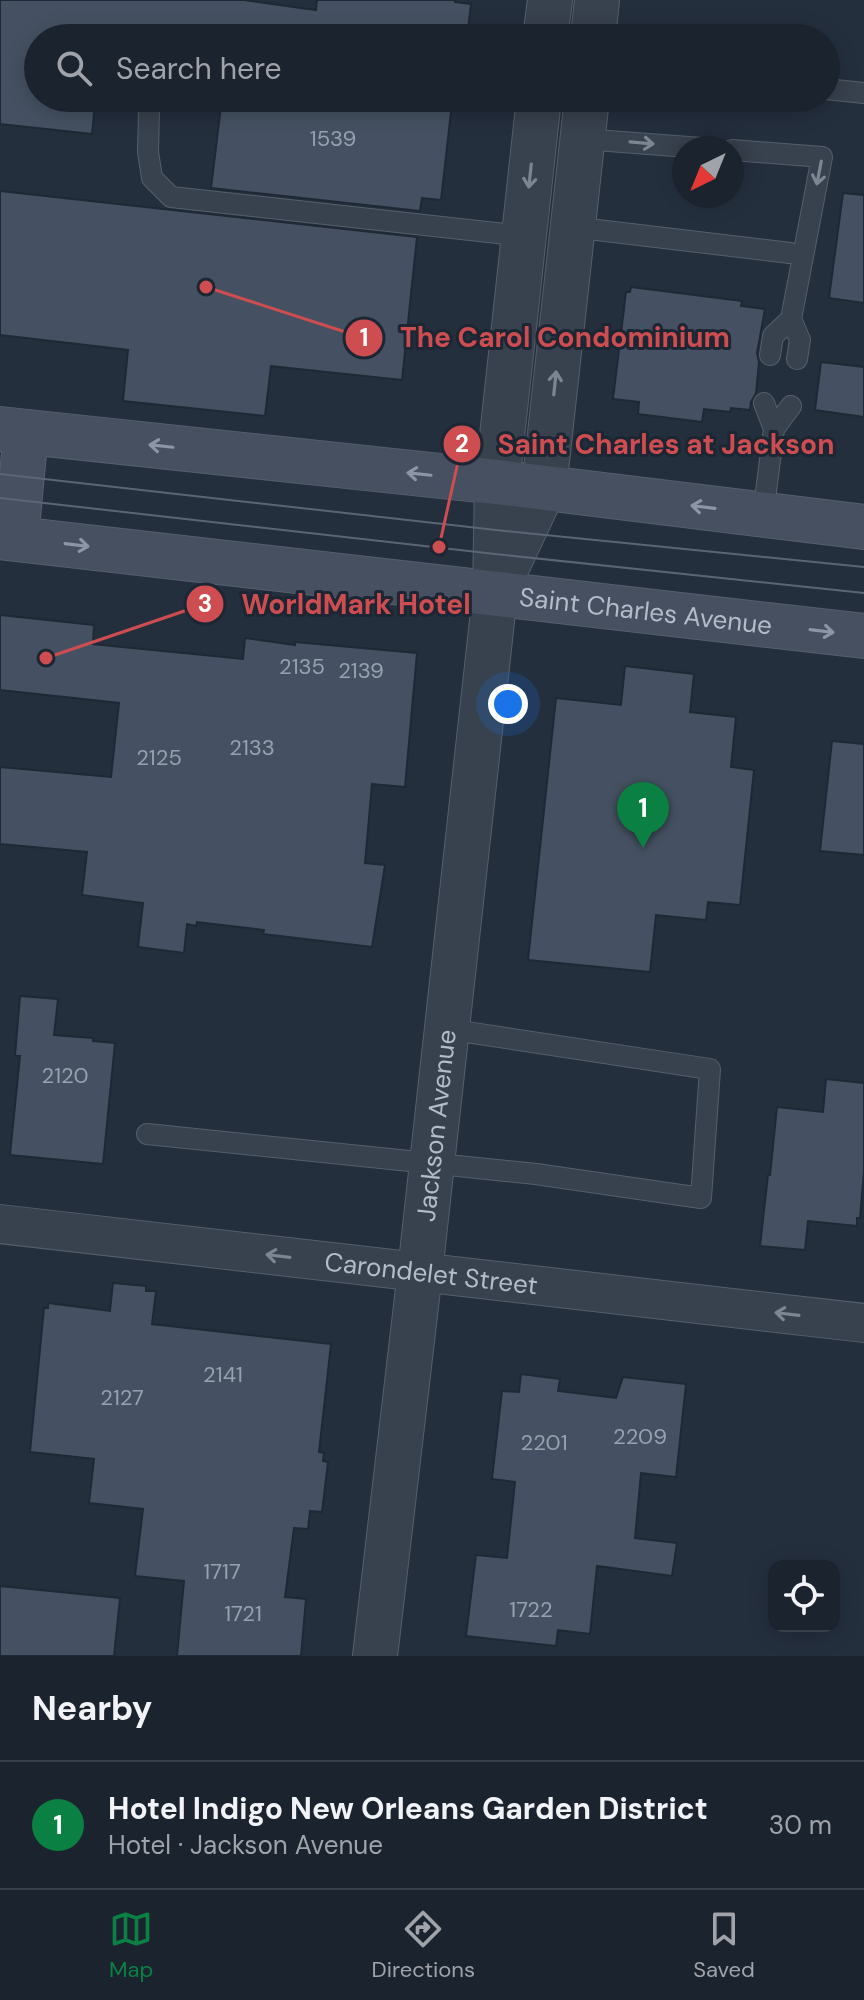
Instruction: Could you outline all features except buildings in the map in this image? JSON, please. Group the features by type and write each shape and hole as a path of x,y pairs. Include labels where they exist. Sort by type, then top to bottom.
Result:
{"main road":[{"path":"8,538 13,430 497,482 864,527"},
{"name":"Saint Charles Avenue","path":"8,538 864,636"}],"street":[{"path":"547,24 550,0"},
{"path":"594,24 597,0"},
{"name":"Jackson Avenue","path":"375,1656 495,594 497,482 537,112"},
{"name":"Jackson Avenue","path":"495,594 544,488 584,118"},
{"name":"Carondelet Street","path":"0,1224 864,1323"}],"lane":[{"path":"840,90 864,93"},
{"path":"149,112 148,152 152,178 171,197 524,236"},
{"path":"584,118 672,140"},
{"path":"744,151 822,157 791,319 800,340 797,359"},
{"path":"572,227 790,253"},
{"path":"770,355 773,336 791,319"},
{"path":"763,515 774,429 764,403"},
{"path":"774,429 791,406"},
{"path":"147,1134 536,1174 701,1198 710,1069 447,1029"}],"tram line":[{"path":"0,474 496,530 864,567"},
{"path":"0,498 864,593"}],"place":[{"name":"The Carol Condominium","path":"206,287"},
{"name":"Saint Charles at Jackson","path":"439,547"},
{"name":"WorldMark Hotel","path":"46,658"},
{"name":"Hotel Indigo New Orleans Garden District","path":"643,848"}]}
